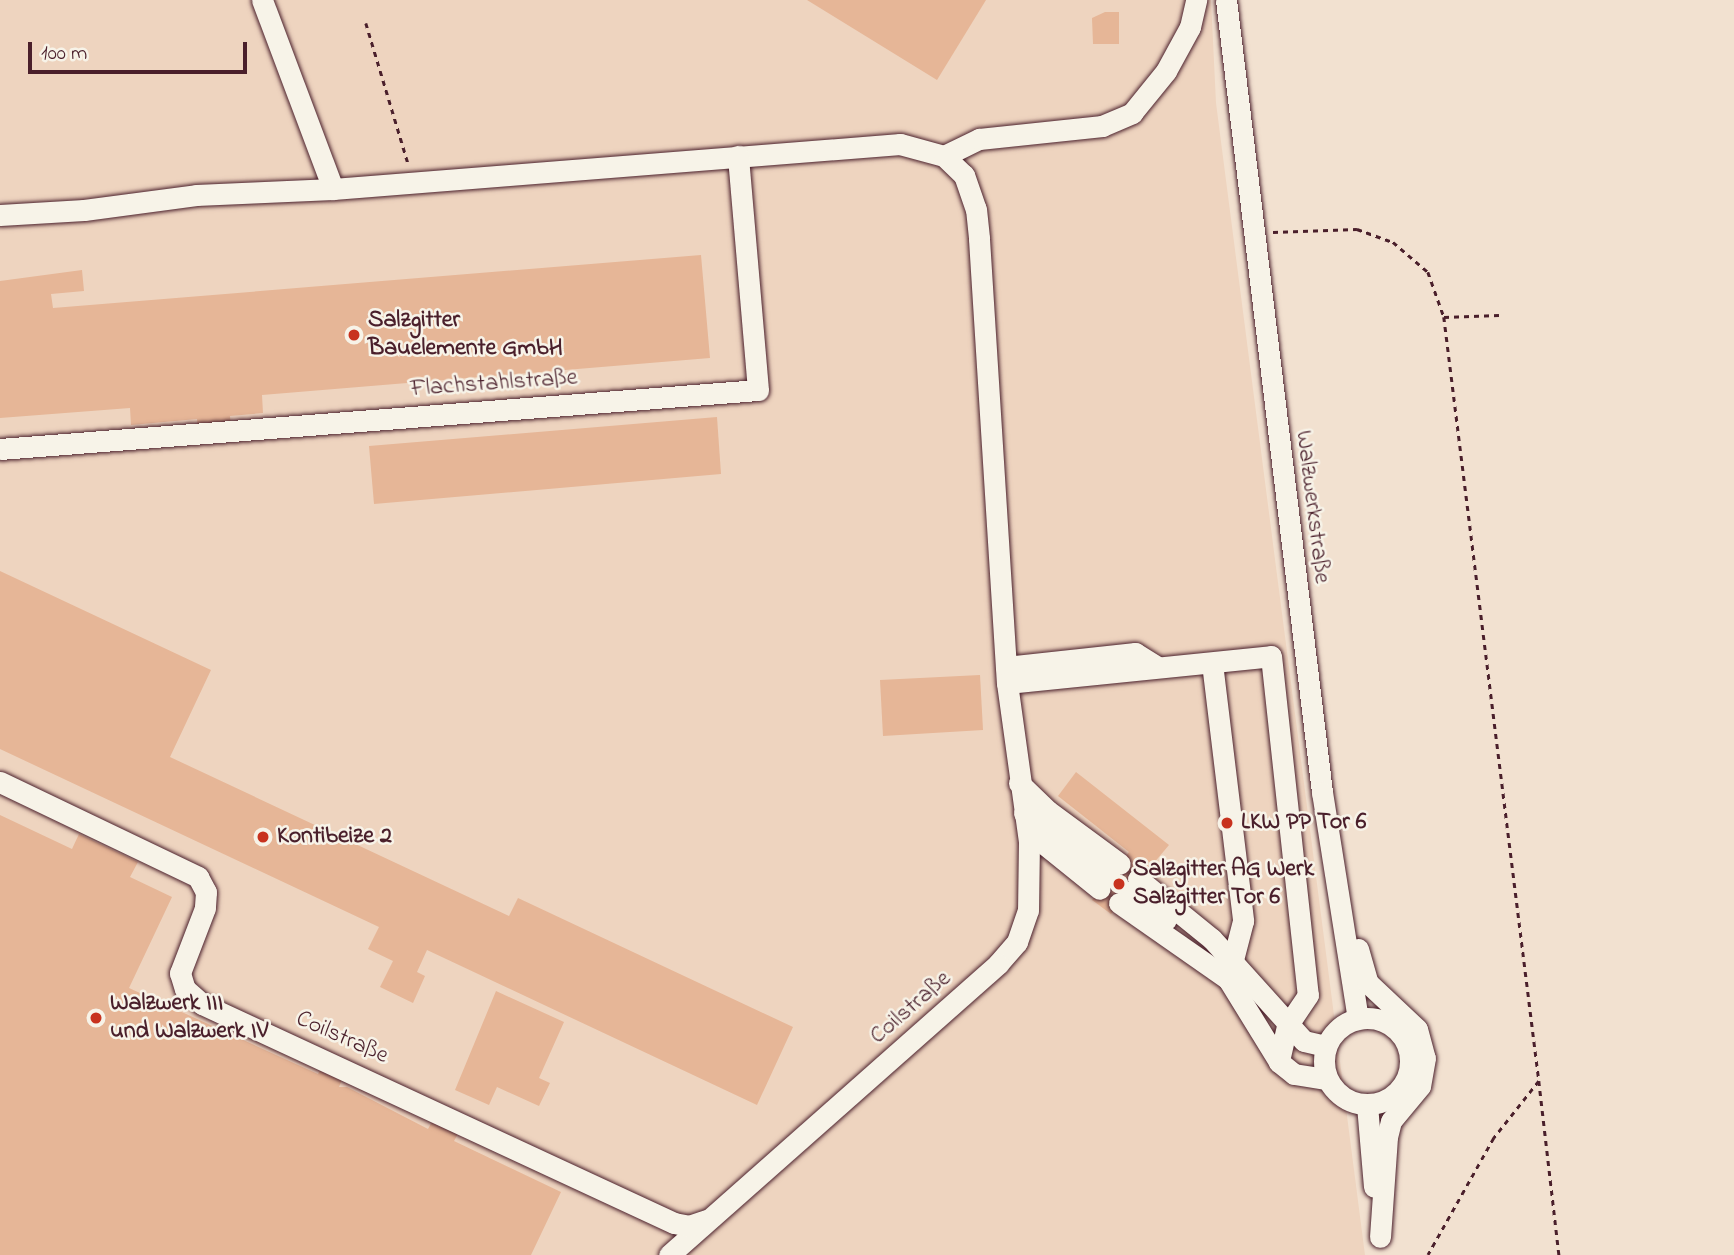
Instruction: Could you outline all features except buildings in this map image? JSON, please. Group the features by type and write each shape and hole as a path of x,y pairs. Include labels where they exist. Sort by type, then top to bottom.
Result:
{"street":[{"path":"262,0 333,189"},
{"path":"944,156 979,139 1102,125 1132,113 1166,71 1190,27 1196,0"},
{"name":"Walzwerkstraße","path":"1226,0 1330,853 1358,1018"},
{"path":"0,215 85,210 196,195 333,189 900,144 944,156 964,175 976,209 1007,675 1019,783 1110,877 1026,821"},
{"name":"Flachstahlstraße","path":"0,449 758,390 737,156"},
{"path":"1007,675 1135,653 1157,667 1271,656 1308,995 1287,1026 1279,1062"},
{"path":"1212,663 1243,921 1231,970"},
{"name":"Coilstraße","path":"0,782 198,877 206,892 205,908 180,973 185,989 202,1004 674,1223 700,1224 713,1215"},
{"name":"Coilstraße","path":"669,1255 971,990 1017,942 1028,911 1026,821 1019,783"},
{"path":"1330,853 1367,984 1417,1029 1425,1058 1420,1086 1389,1129 1381,1246"},
{"path":"1325,1046 1304,1041 1287,1026 1231,970 1186,914 1129,891 1231,970 1279,1062 1294,1074 1328,1079"},
{"path":"1358,1018 1386,1022 1398,1031 1410,1057 1404,1085 1394,1096 1367,1105 1339,1096 1328,1079 1325,1046 1335,1031 1358,1018"},
{"path":"1367,1105 1381,1246"}],"path":[{"path":"366,23 414,182"},
{"path":"1253,234 1345,229 1393,242 1428,271 1444,317 1559,1255"},
{"path":"1444,317 1499,315"},
{"path":"1428,1255 1494,1138 1539,1081"}],"shaded area":[{"path":"0,0 1211,0 1216,103 1365,1255 0,1255"}],"place":[{"name":"Salzgitter Bauelemente GmbH","path":"354,335"},
{"name":"LKW PP Tor 6","path":"1227,823"},
{"name":"Kontibeize 2","path":"263,837"},
{"name":"Salzgitter AG Werk Salzgitter Tor 6","path":"1119,884"},
{"name":"Walzwerk III und Walzwerk IV","path":"96,1018"}]}
